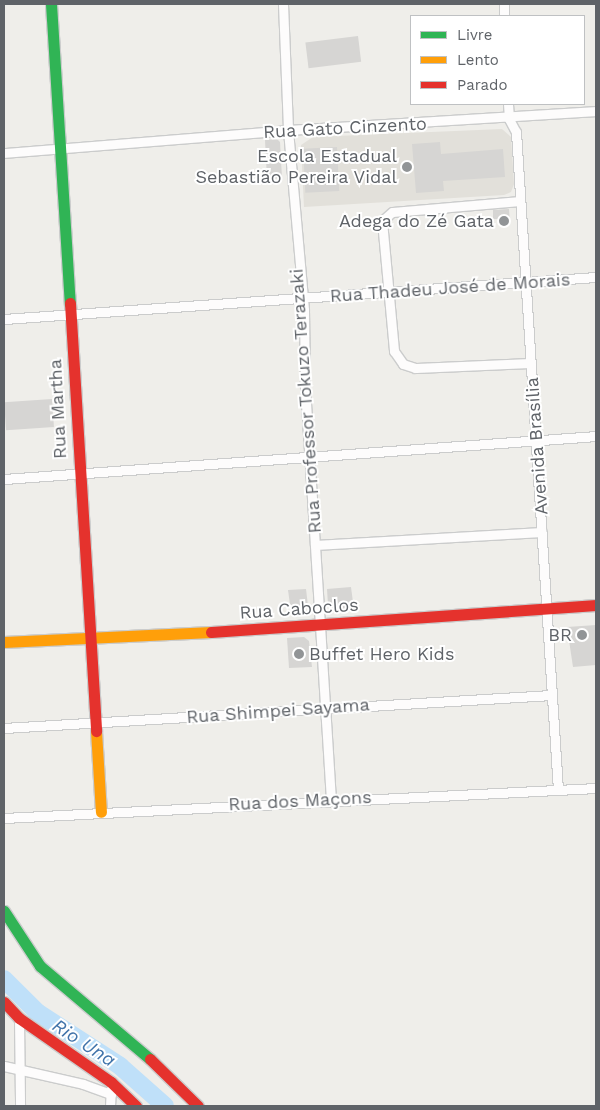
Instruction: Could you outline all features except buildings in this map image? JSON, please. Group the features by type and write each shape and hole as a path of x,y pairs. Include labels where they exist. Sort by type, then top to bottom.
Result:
{"main road":[{"name":"Rua Martha","path":"51,4 92,640 101,812"},
{"name":"Rua Caboclos","path":"4,642 92,640 548,610 596,605"},
{"path":"4,911 25,948 40,966 170,1076 198,1106"},
{"path":"4,1002 19,1018 111,1082 136,1106"}],"street":[{"name":"Rua Professor Tokuzo Terazaki","path":"283,4 288,130 297,262 303,299 309,458 331,799"},
{"name":"Avenida Brasília","path":"508,105 509,119 516,132 558,790"},
{"name":"Rua Gato Cinzento","path":"4,153 288,130 509,119 596,112"},
{"path":"520,201 387,214 382,221 394,351 403,364 415,368 532,363"},
{"name":"Rua Thadeu José de Morais","path":"4,319 389,294 596,277"},
{"path":"4,479 536,442 596,436"},
{"path":"315,545 542,532"},
{"name":"Rua Shimpei Sayama","path":"4,728 552,695"},
{"name":"Rua dos Maçons","path":"4,818 331,799 596,788"},
{"path":"19,1018 20,1106"},
{"path":"4,1066 21,1068 111,1094"},
{"path":"110,1106 111,1082"}],"shaded area":[{"name":"Escola Estadual Sebastião Pereira Vidal","path":"502,129 511,137 514,184 511,192 504,195 304,207 301,145 313,137"}],"waterway":[{"name":"Rio Una","path":"4,979 37,1012 120,1066 165,1106"}],"traffic: fast":[{"path":"51,4 70,303"},
{"path":"4,911 40,966 150,1059"}],"traffic: slow":[{"path":"4,642 211,632"},
{"path":"96,731 101,812"}],"traffic: jam":[{"path":"70,303 96,731"},
{"path":"211,632 596,605"},
{"path":"4,1002 19,1018 111,1082 136,1106"},
{"path":"150,1059 198,1106"}],"place":[{"name":"Escola Estadual Sebastião Pereira Vidal","path":"407,167"},
{"name":"Adega do Zé Gata","path":"504,221"},
{"name":"BR","path":"582,635"},
{"name":"Buffet Hero Kids","path":"299,654"}]}
